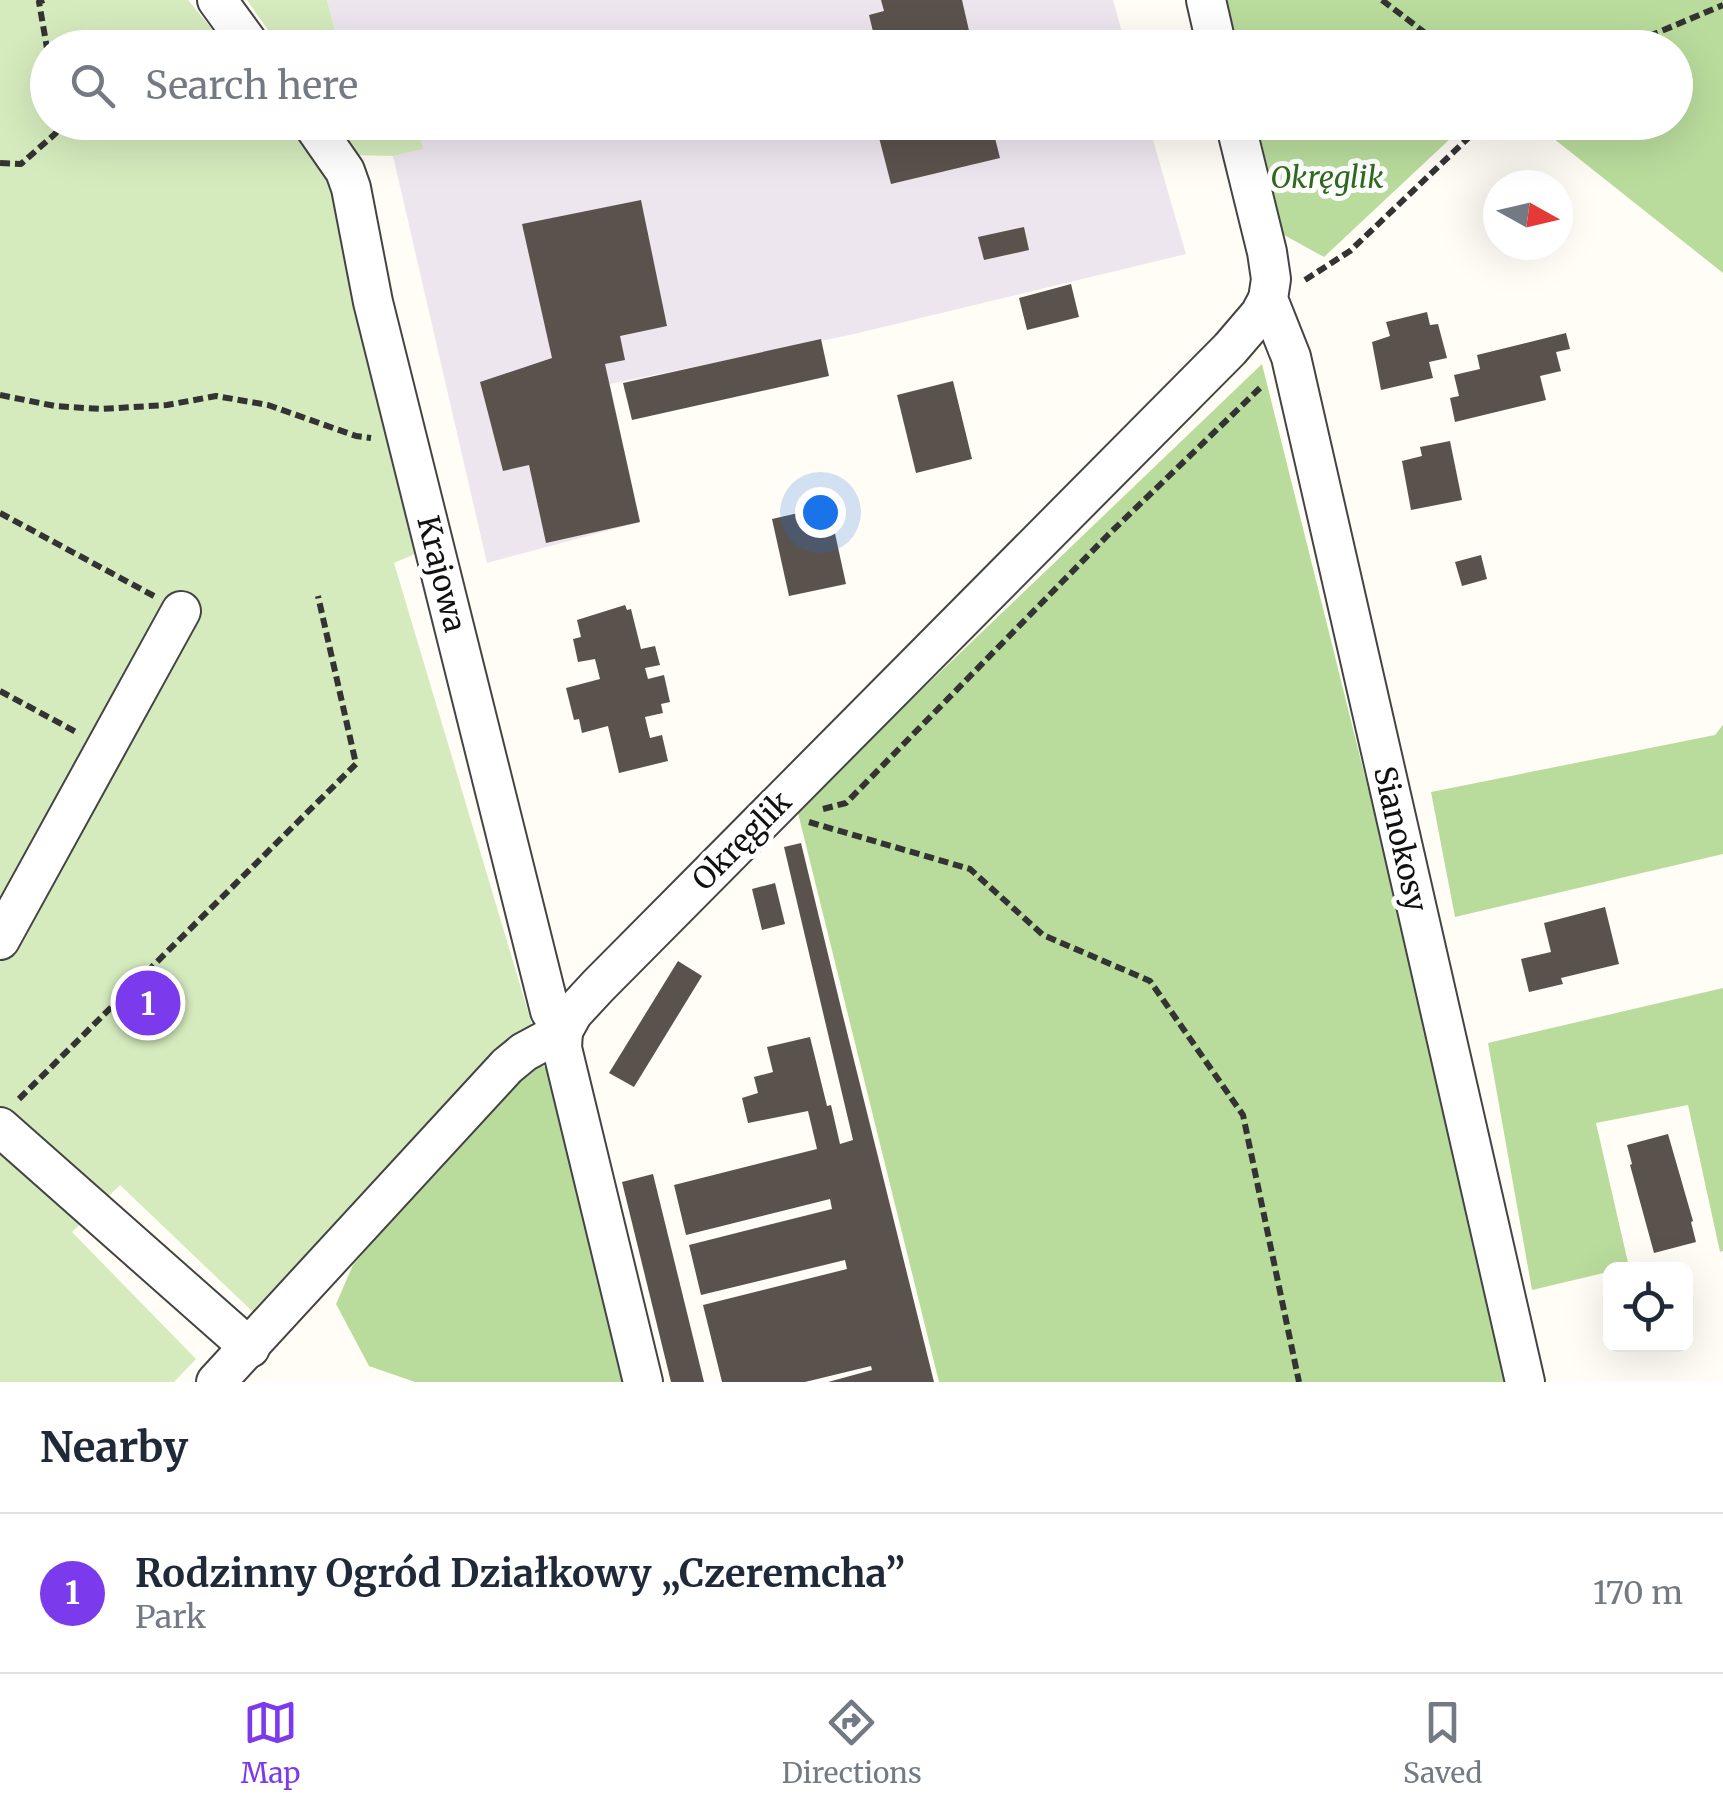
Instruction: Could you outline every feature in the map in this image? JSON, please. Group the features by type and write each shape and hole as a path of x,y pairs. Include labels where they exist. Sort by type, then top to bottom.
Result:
{"street":[{"path":"217,0 239,30"},
{"path":"1206,0 1213,30"},
{"name":"Krajowa","path":"324,140 345,170 351,188 373,302 550,1012 563,1031 562,1048 643,1382"},
{"name":"Sianokosy","path":"1239,140 1271,279 1268,299 1291,357 1525,1382"},
{"name":"Okręglik","path":"216,1382 507,1066 563,1031 598,986 1230,349 1268,299"},
{"path":"0,940 181,612"},
{"path":"7,1115 250,1348"}],"path":[{"path":"44,0 39,2 44,30"},
{"path":"1382,0 1421,30"},
{"path":"1664,30 1723,5"},
{"path":"0,164 21,164 48,140"},
{"path":"1268,299 1350,251 1466,140"},
{"path":"811,812 846,803 1108,535 1291,357"},
{"path":"0,395 55,406 100,409 168,405 216,396 268,405 356,436 408,441"},
{"path":"0,513 181,612"},
{"path":"7,1115 356,764 318,596"},
{"path":"0,691 105,748"},
{"path":"793,817 970,869 1043,936 1150,981 1243,1116 1298,1382"}],"shaded area":[{"path":"327,0 1113,0 1121,30 335,30"},
{"path":"420,140 1153,140 1186,254 850,335 610,384 640,522 487,563 393,156 422,149"}],"green space":[{"path":"0,0 188,0 213,30 30,30 30,140 304,140 327,168 347,230 417,553 394,563 532,1025 253,1312 120,1185 72,1232 196,1359 174,1382 0,1382"},
{"path":"247,0 327,0 335,30 268,30"},
{"path":"1227,0 1723,0 1723,273 1555,140 1693,140 1693,30 1234,30"},
{"path":"344,140 421,140 423,149 393,156 353,155"},
{"name":"Okręglik","path":"1261,140 1449,140 1324,257 1284,235"},
{"path":"1262,364 1516,1382 939,1382 797,809"},
{"path":"1723,725 1723,854 1455,917 1431,792 1715,735"},
{"path":"1723,988 1723,1251 1720,1252 1688,1105 1596,1123 1628,1262 1603,1262 1603,1273 1532,1290 1488,1043"},
{"path":"524,1066 550,1069 628,1382 415,1382 369,1366 336,1304 353,1265"}],"building":[{"path":"881,0 962,0 969,30 873,30 869,15 884,11"},
{"path":"880,140 996,140 1000,158 891,184"},
{"path":"641,200 667,326 620,336 625,360 605,364 640,522 546,543 529,465 503,471 480,382 552,358 522,224"},
{"path":"1024,227 1029,250 984,260 978,237"},
{"path":"1071,284 1079,317 1027,330 1019,298"},
{"path":"1427,312 1430,325 1438,324 1447,358 1429,362 1433,378 1381,390 1372,342 1390,336 1386,322"},
{"path":"1566,333 1570,349 1556,352 1561,371 1540,376 1546,400 1455,422 1450,398 1459,396 1454,375 1480,369 1477,355"},
{"path":"821,339 829,376 632,420 623,383"},
{"path":"953,381 972,459 916,473 897,395"},
{"path":"1450,441 1462,500 1411,510 1402,461 1422,456 1420,447"},
{"path":"829,506 846,584 789,596 772,519"},
{"path":"1481,555 1487,579 1462,586 1455,562"},
{"path":"625,605 627,610 631,609 641,649 655,646 660,665 645,668 648,679 664,675 670,702 661,704 663,713 645,717 650,738 662,735 668,761 619,773 608,726 582,733 579,719 574,720 566,688 600,679 595,659 578,662 573,639 581,637 577,620"},
{"path":"801,843 934,1382 828,1382 872,1370 871,1366 805,1382 722,1382 703,1305 847,1269 845,1260 701,1295 689,1245 832,1209 830,1199 686,1235 674,1185 817,1149 808,1111 748,1123 742,1098 758,1093 754,1077 773,1072 767,1047 810,1037 840,1144 853,1140 784,847"},
{"path":"775,883 785,924 762,930 752,889"},
{"path":"1605,907 1619,964 1561,978 1563,984 1529,992 1521,959 1551,952 1544,923"},
{"path":"678,961 702,976 634,1087 609,1073"},
{"path":"1668,1134 1696,1242 1654,1253 1627,1145"},
{"path":"653,1174 704,1382 671,1382 622,1182"}],"place":[{"name":"Rodzinny Ogród Działkowy „Czeremcha”","path":"148,1003"}]}
